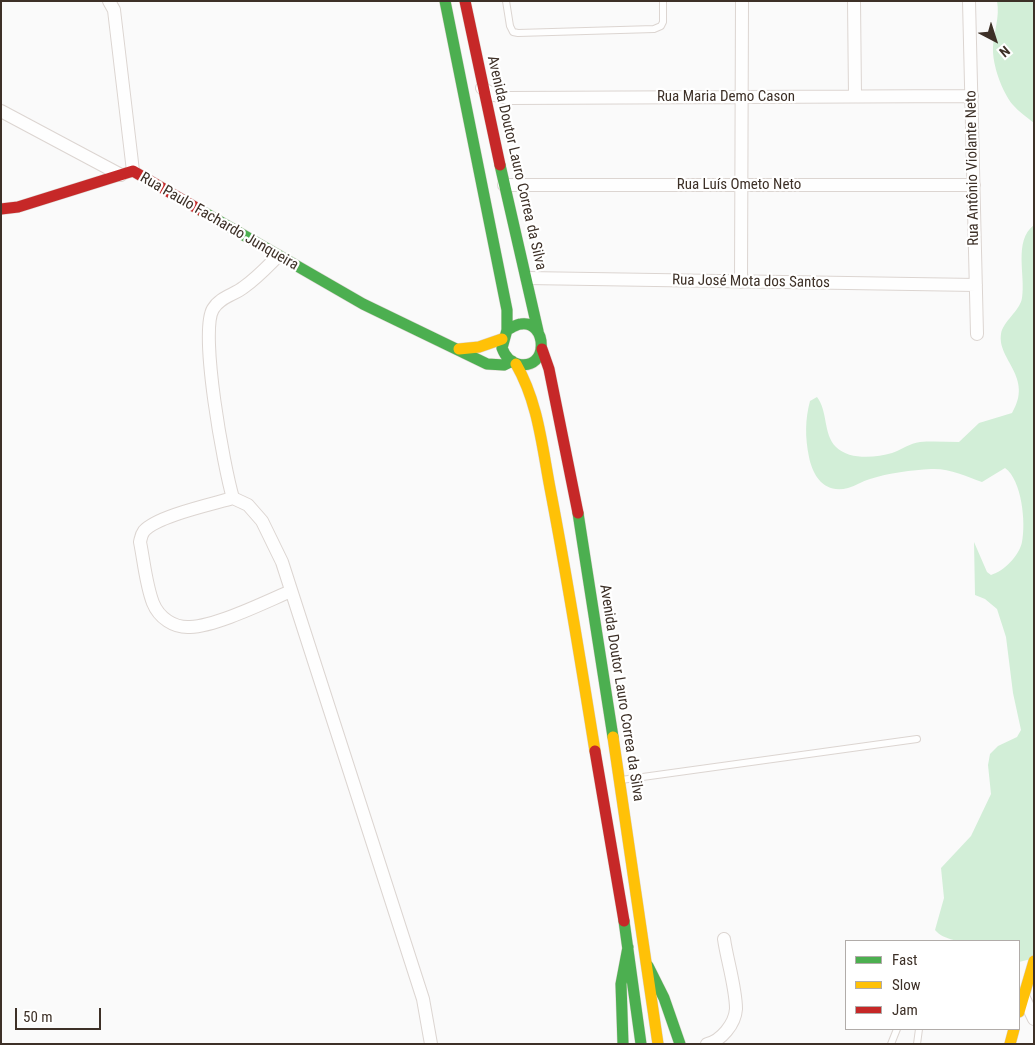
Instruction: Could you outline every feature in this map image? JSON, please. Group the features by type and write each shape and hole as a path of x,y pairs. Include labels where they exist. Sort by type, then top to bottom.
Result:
{"main road":[{"path":"445,1 507,310 502,350 514,363 527,384 534,406 560,534 628,947 641,1044"},
{"name":"Avenida Doutor Lauro Correa da Silva","path":"465,1 482,88 538,331"},
{"path":"1,209 18,207 127,173"},
{"name":"Rua Paulo Fachardo Junqueira","path":"127,173 363,304 459,348 487,364 504,365 514,363"},
{"path":"459,348 479,347 505,335 514,325 523,323 531,325 538,331 542,339 542,349 533,362 514,363"},
{"name":"Avenida Doutor Lauro Correa da Silva","path":"542,349 549,368 581,528 648,966 658,1044"},
{"path":"623,1044 621,984 628,947"},
{"path":"1020,1008 1034,961"},
{"path":"648,966 664,998 681,1044"},
{"path":"1010,1044 1014,1030"}],"street":[{"name":"Rua Paulo Fachardo Junqueira","path":"109,1 114,10 127,173"},
{"path":"741,282 742,1"},
{"path":"854,1 855,96"},
{"name":"Rua Antônio Violante Neto","path":"970,1 977,334"},
{"name":"Rua Maria Demo Cason","path":"482,88 494,95 508,98 972,96"},
{"path":"1,111 127,173"},
{"name":"Rua Luís Ometo Neto","path":"504,185 974,185"},
{"path":"234,498 224,458 215,396 208,339 210,316 221,300 249,284 278,256"},
{"name":"Rua José Mota dos Santos","path":"527,278 976,285"},
{"path":"291,591 207,624 189,627 174,625 157,610 153,602 140,542 142,533 148,527 166,519 234,498 248,505 262,521 282,562 423,999 431,1044"},
{"path":"708,1044 715,1042 730,1026 736,1010 724,939"},
{"path":"1023,996 1034,1019"}],"lane":[{"path":"506,1 510,26 513,32 518,32 654,29 661,26 664,22 663,1"},
{"path":"619,780 917,739"},
{"path":"891,1044 897,1030"},
{"path":"917,1044 919,1030"}],"green space":[{"path":"997,1 1034,1 1034,123 1013,105 996,69 993,47 998,7"},
{"path":"1034,225 1034,956 1031,959 1020,962 1020,940 956,940 942,936 935,930 944,898 941,868 971,836 991,794 988,765 990,754 998,746 1017,737 1021,730 1013,693 1006,637 997,609 985,599 975,595 974,542 987,572 991,575 1001,570 1010,562 1018,552 1022,542 1023,513 1015,482 1005,468 982,482 951,471 931,469 892,473 848,488 833,488 821,482 814,471 808,450 806,429 810,401 817,397 823,409 829,436 836,447 848,454 870,457 892,453 920,442 959,442 979,423 1012,413 1018,400 1019,389 1017,379 1001,343 1001,334 1002,329 1021,303 1023,289 1022,249 1028,232"}],"traffic: fast":[{"path":"445,1 507,310 507,330 502,348 504,354 512,362 528,364 536,360 540,353 541,345 540,337 536,330 530,325 521,324 507,330"},
{"path":"500,165 538,331"},
{"path":"200,210 363,304 487,364 504,365 512,361"},
{"path":"578,513 613,737"},
{"path":"624,921 641,1044"},
{"path":"623,1044 621,984 628,947"},
{"path":"648,966 664,998 680,1044"}],"traffic: slow":[{"path":"459,349 479,347 502,339"},
{"path":"516,364 529,394 542,440 595,751"},
{"path":"613,737 658,1044"},
{"path":"1020,1009 1034,961"},
{"path":"1010,1044 1014,1030"}],"traffic: jam":[{"path":"465,1 500,165"},
{"path":"1,209 18,207 133,171 200,210"},
{"path":"542,349 549,369 578,513"},
{"path":"595,751 624,921"}]}
